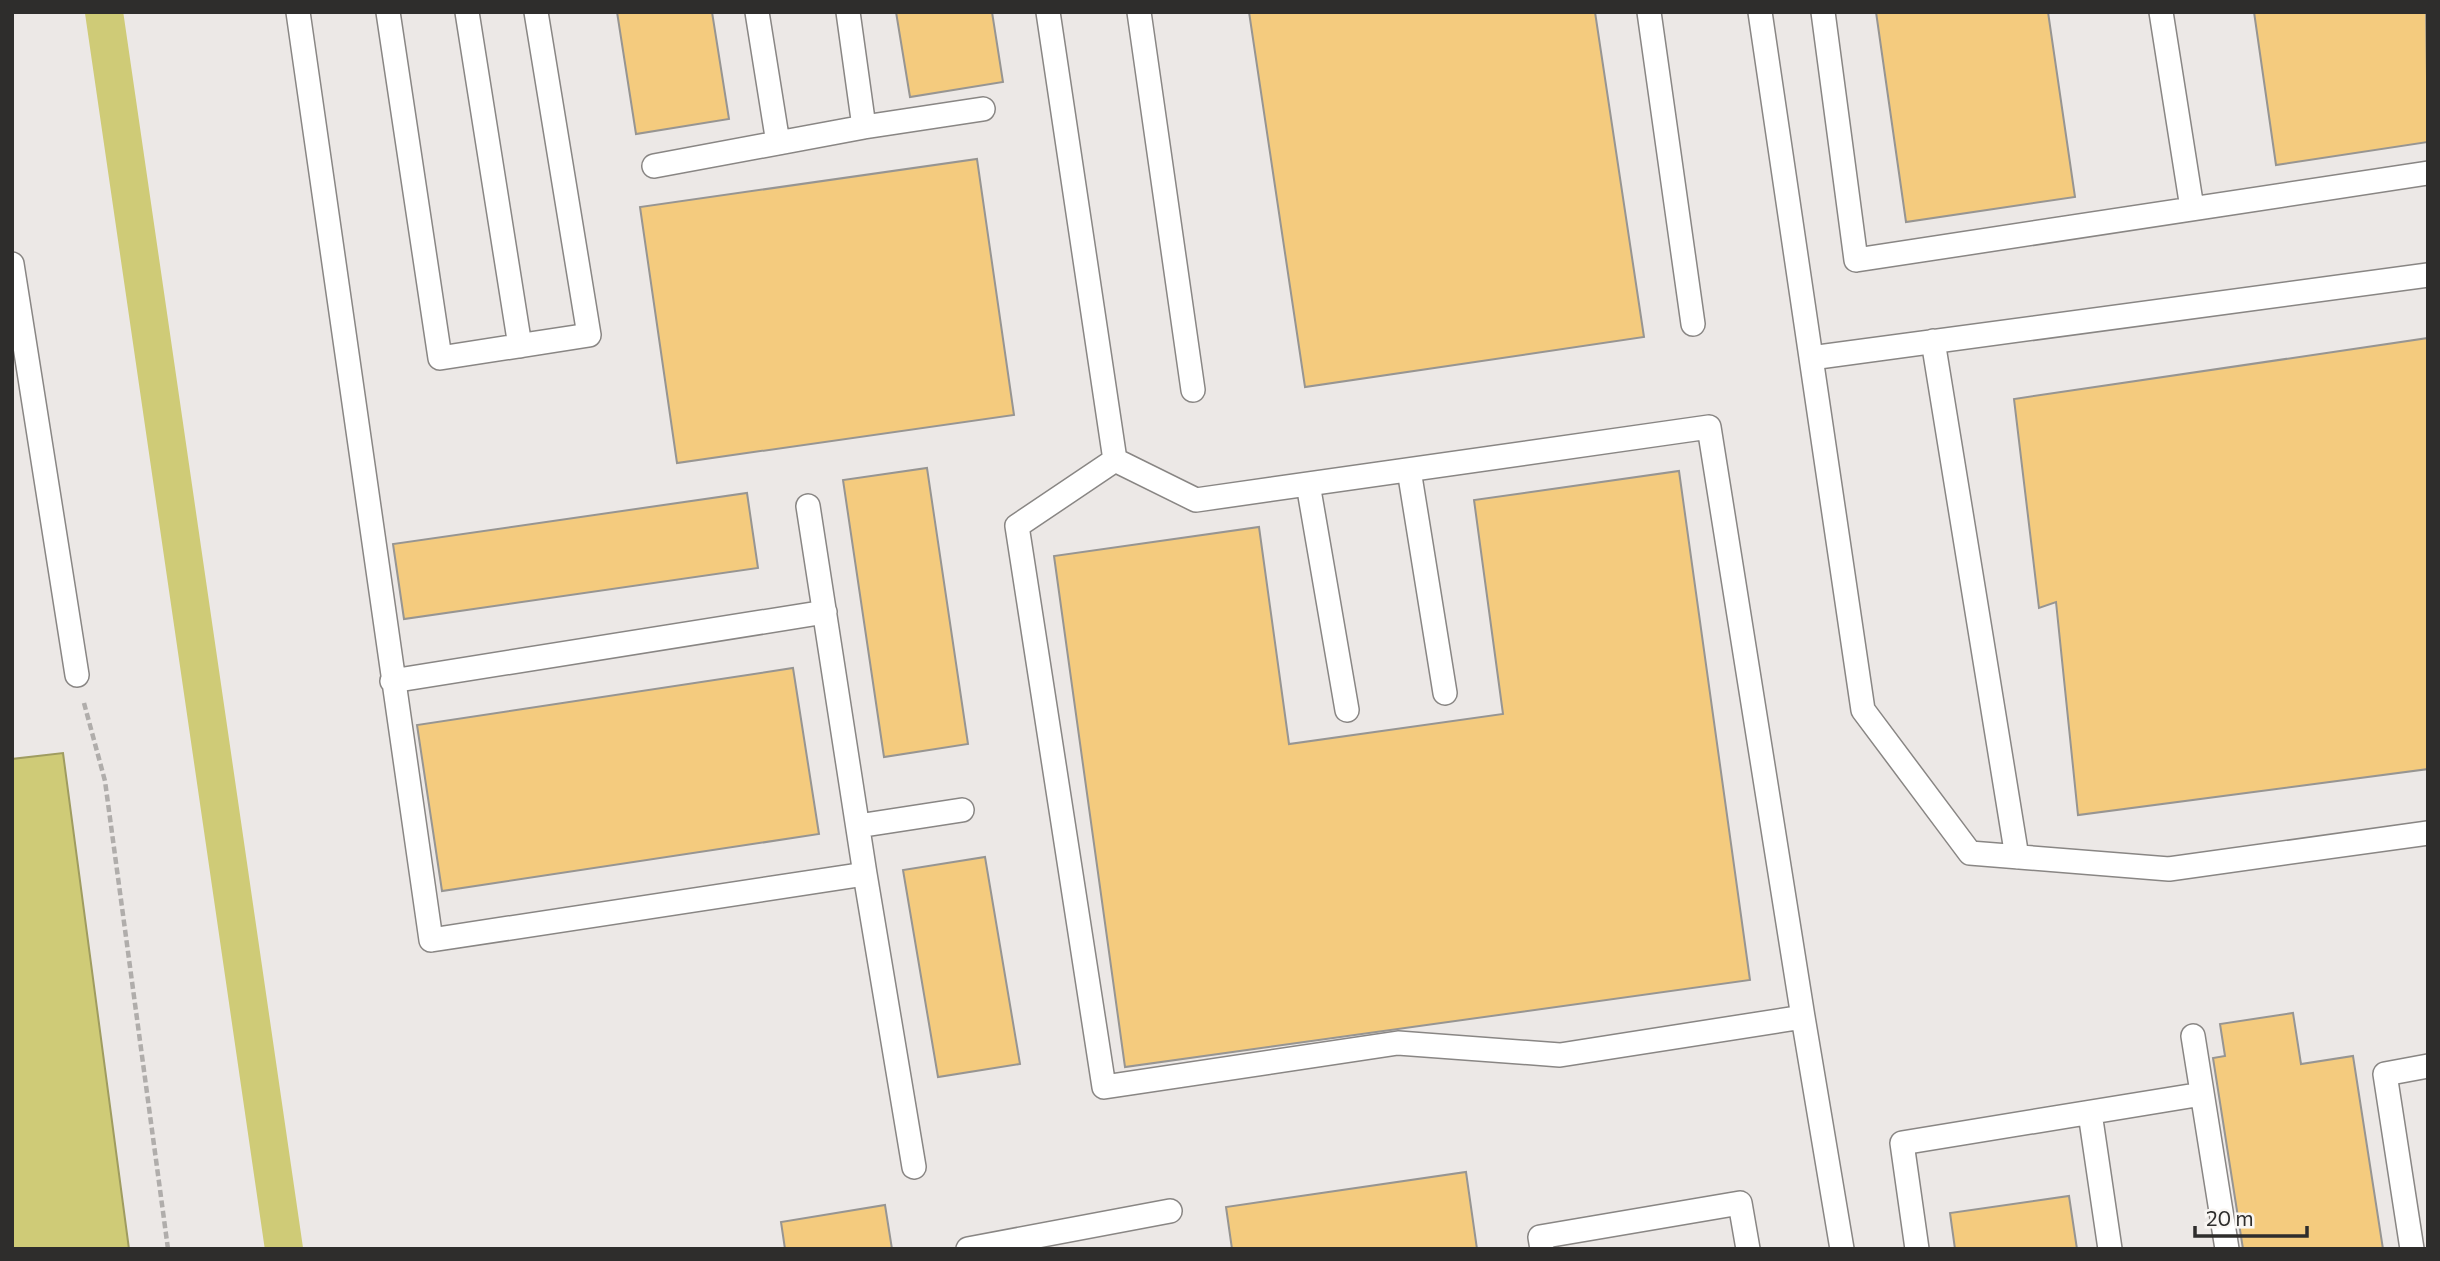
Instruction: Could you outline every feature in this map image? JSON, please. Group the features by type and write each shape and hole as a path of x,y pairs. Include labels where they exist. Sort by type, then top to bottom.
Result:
{"lane":[{"path":"298,12 431,940 865,874"},
{"path":"388,12 440,358 589,335 536,12"},
{"path":"467,12 520,346"},
{"path":"757,12 778,143"},
{"path":"848,12 864,127"},
{"path":"1048,12 1115,460"},
{"path":"1139,12 1193,390"},
{"path":"1649,12 1693,324"},
{"path":"1760,12 1863,710 1970,853 2169,869 2428,833"},
{"path":"1822,12 1856,260 2428,173"},
{"path":"2161,12 2192,208"},
{"path":"654,166 864,127 983,109"},
{"path":"12,264 77,675"},
{"path":"1811,358 2428,275"},
{"path":"1933,341 2017,857"},
{"path":"1115,460 1196,500 1709,427 1842,1249"},
{"path":"1115,460 1017,526 1104,1087 1398,1043 1560,1055 1803,1017"},
{"path":"1409,470 1444,693"},
{"path":"1308,484 1347,710"},
{"path":"808,506 914,1167"},
{"path":"392,681 825,612"},
{"path":"858,827 962,810"},
{"path":"2193,1036 2227,1249"},
{"path":"2412,1249 2385,1074 2428,1066"},
{"path":"1917,1249 1902,1143 2202,1094"},
{"path":"2090,1113 2110,1249"},
{"path":"1542,1249 1540,1237 1741,1203 1748,1249"},
{"path":"968,1249 1170,1211"}],"path":[{"path":"77,675 105,781 168,1249"}],"shaded area":[{"path":"63,753 129,1249 12,1249 12,759"}],"building":[{"path":"617,12 712,12 729,119 636,134"},
{"path":"896,12 992,12 1003,82 910,97"},
{"path":"1249,12 1595,12 1644,337 1305,387"},
{"path":"1876,12 2048,12 2075,197 1906,222"},
{"path":"2254,12 2426,12 2428,142 2276,165"},
{"path":"977,159 1014,415 677,463 640,207"},
{"path":"2428,338 2428,769 2078,815 2056,602 2039,608 2014,399"},
{"path":"927,468 968,744 884,757 843,480"},
{"path":"1679,471 1750,980 1125,1067 1054,556 1259,527 1289,744 1503,714 1474,500"},
{"path":"747,493 758,568 404,619 393,544"},
{"path":"793,668 819,834 442,891 417,725"},
{"path":"985,857 1020,1064 938,1077 903,870"},
{"path":"2293,1013 2301,1064 2353,1056 2383,1249 2243,1249 2213,1058 2225,1056 2220,1024"},
{"path":"1466,1172 1477,1249 1232,1249 1226,1207"},
{"path":"2069,1196 2077,1249 1955,1249 1950,1213"},
{"path":"885,1205 892,1249 785,1249 781,1222"}],"waterway":[{"path":"104,12 284,1249"}]}
